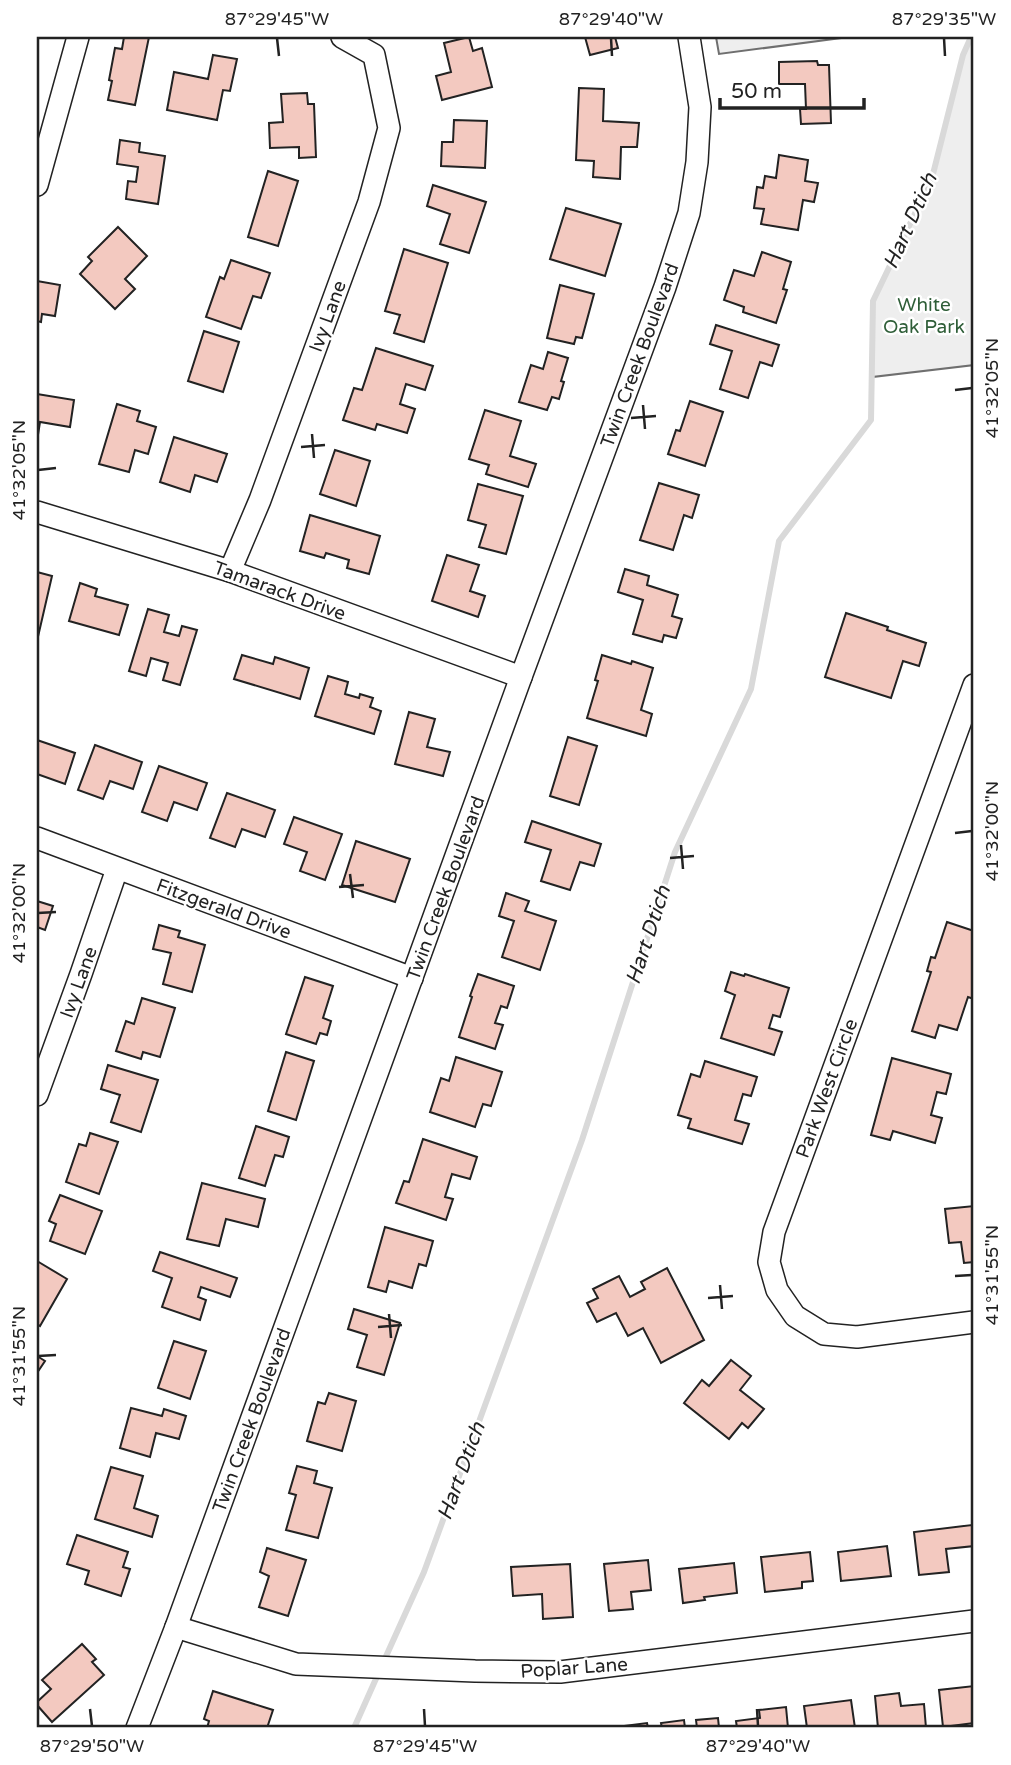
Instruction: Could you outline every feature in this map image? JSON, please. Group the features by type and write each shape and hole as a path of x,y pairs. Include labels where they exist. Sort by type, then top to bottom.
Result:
{"street":[{"path":"37,185 78,37"},
{"name":"Ivy Lane","path":"230,571 260,500 369,202 389,128 374,55 342,37"},
{"name":"Twin Creek Boulevard","path":"137,1728 665,287 689,213 697,162 700,107 690,37"},
{"name":"Tamarack Drive","path":"37,512 230,571 521,677"},
{"name":"Park West Circle","path":"974,685 774,1232 768,1262 778,1290 795,1316 824,1334 857,1337 974,1322"},
{"name":"Fitzgerald Drive","path":"37,838 412,978"},
{"name":"Ivy Lane","path":"37,1095 117,869"},
{"name":"Poplar Lane","path":"176,1627 296,1664 560,1672 974,1621"}],"green space":[{"path":"716,37 849,37 719,54"},
{"name":"White Oak Park","path":"971,37 974,37 974,365 872,377 873,301 932,178 963,55"}],"building":[{"path":"124,37 149,37 135,105 108,100 115,48 122,49"},
{"path":"469,37 473,51 482,48 492,87 442,100 436,76 451,72 444,43"},
{"path":"585,37 615,37 618,48 590,55"},
{"path":"213,55 237,59 230,91 223,90 217,120 167,110 174,72 208,79"},
{"path":"817,61 818,65 829,65 831,123 801,124 800,109 806,109 805,84 779,84 779,62"},
{"path":"579,88 604,89 603,121 639,123 637,147 621,147 620,179 593,177 594,161 576,160"},
{"path":"307,93 308,104 314,104 316,157 299,158 299,147 270,148 269,123 283,122 281,94"},
{"path":"454,120 487,121 485,168 441,166 442,142 453,142"},
{"path":"120,140 140,143 139,152 165,156 158,204 126,199 128,181 136,182 138,167 117,164"},
{"path":"779,155 808,160 805,181 818,183 814,202 803,200 798,230 761,224 764,209 754,208 757,187 763,188 765,176 776,178"},
{"path":"268,171 298,181 278,246 248,237"},
{"path":"433,185 486,202 469,253 440,244 450,214 427,206"},
{"path":"566,208 621,224 605,276 550,259"},
{"path":"118,227 147,256 125,279 135,289 115,309 80,274 92,261 88,257"},
{"path":"404,249 448,263 424,342 394,333 400,315 385,311"},
{"path":"762,252 791,262 783,289 787,290 776,323 743,312 744,307 724,300 734,270 754,276"},
{"path":"231,260 270,273 261,298 253,296 241,329 206,317 220,277 224,279"},
{"path":"37,281 60,285 55,316 42,314 41,322 37,321"},
{"path":"560,285 594,294 582,338 576,337 574,344 547,338"},
{"path":"716,325 779,345 772,366 760,362 748,398 720,389 732,351 710,344"},
{"path":"204,331 239,342 223,392 188,381"},
{"path":"376,348 433,366 425,390 406,384 400,404 415,409 407,433 377,424 375,430 343,420 354,388 362,390"},
{"path":"548,352 568,358 559,399 552,397 547,410 519,402 531,365 543,369"},
{"path":"37,394 74,400 70,427 40,422 37,441"},
{"path":"690,401 723,412 705,466 668,454 676,430 680,431"},
{"path":"117,404 140,411 137,421 156,427 148,454 135,450 129,472 99,464"},
{"path":"485,410 521,421 510,456 536,464 528,487 486,474 489,465 469,459"},
{"path":"174,437 227,454 217,482 195,475 190,492 160,482"},
{"path":"335,450 370,461 356,506 320,494"},
{"path":"659,483 699,495 692,518 684,515 673,550 640,540"},
{"path":"478,484 523,496 506,554 479,547 486,525 468,520"},
{"path":"310,515 380,536 369,574 347,568 349,560 326,553 324,558 300,551"},
{"path":"447,555 479,565 470,591 485,596 478,617 432,601"},
{"path":"625,569 649,576 647,585 678,595 672,616 682,619 676,638 664,635 662,642 633,634 643,600 618,592"},
{"path":"37,572 52,576 37,641"},
{"path":"80,583 97,589 95,596 128,605 119,635 69,621"},
{"path":"148,609 169,615 164,632 179,636 182,626 197,630 180,685 163,680 168,663 151,658 146,676 129,671"},
{"path":"846,613 926,643 919,666 903,661 891,698 825,677"},
{"path":"242,655 273,664 275,657 309,668 300,699 234,679"},
{"path":"602,655 653,668 641,710 652,714 646,736 587,718 598,681 595,680"},
{"path":"328,676 348,682 345,694 359,698 360,694 373,698 370,707 381,711 374,734 315,716"},
{"path":"409,712 435,719 427,747 450,752 443,776 395,764"},
{"path":"568,737 597,746 579,805 550,796"},
{"path":"37,740 75,753 65,784 37,774"},
{"path":"95,745 142,762 133,789 110,781 103,799 78,790"},
{"path":"159,766 207,783 197,810 174,802 167,821 142,812"},
{"path":"227,793 275,810 265,837 242,829 235,847 210,838"},
{"path":"294,817 342,834 325,880 300,871 307,852 284,844"},
{"path":"532,821 601,844 594,866 580,862 570,890 541,881 551,850 525,842"},
{"path":"356,841 410,859 395,902 342,885"},
{"path":"506,893 529,901 525,911 556,921 540,970 502,957 514,921 499,916"},
{"path":"37,901 53,906 45,930 37,927"},
{"path":"947,922 974,931 974,999 968,997 957,1030 939,1025 935,1038 912,1031 931,972 927,971 931,957 935,958"},
{"path":"159,925 180,931 178,937 205,945 192,992 163,984 171,953 153,949"},
{"path":"731,972 789,988 780,1017 773,1015 769,1028 782,1032 774,1055 721,1038 735,995 725,991"},
{"path":"478,974 514,986 507,1008 501,1006 495,1023 503,1025 495,1049 459,1037"},
{"path":"305,977 333,986 323,1018 331,1021 327,1035 320,1033 316,1044 286,1034"},
{"path":"142,998 175,1008 160,1057 143,1052 141,1059 116,1051 126,1021 134,1024"},
{"path":"286,1052 314,1061 296,1120 268,1111"},
{"path":"456,1057 502,1072 491,1106 483,1104 475,1127 430,1112 441,1078 449,1081"},
{"path":"892,1058 951,1074 946,1094 937,1092 931,1115 942,1118 935,1143 893,1131 890,1140 871,1135"},
{"path":"705,1061 757,1077 751,1096 743,1094 735,1120 749,1124 742,1144 688,1128 691,1119 678,1115 691,1074 700,1077"},
{"path":"108,1065 158,1080 141,1132 111,1122 120,1095 101,1089"},
{"path":"256,1126 289,1137 283,1157 275,1155 265,1186 239,1178"},
{"path":"90,1133 118,1142 99,1194 66,1182 79,1144 86,1146"},
{"path":"423,1139 477,1157 470,1179 452,1174 445,1197 453,1199 446,1220 396,1203 404,1181 409,1182"},
{"path":"202,1183 265,1199 258,1227 226,1219 219,1246 187,1239"},
{"path":"60,1195 102,1211 85,1254 50,1241 56,1224 49,1221"},
{"path":"974,1206 974,1262 964,1263 961,1242 949,1243 945,1209"},
{"path":"385,1227 433,1241 426,1266 419,1264 412,1288 389,1281 386,1292 368,1287"},
{"path":"160,1252 237,1278 230,1297 201,1287 198,1297 206,1300 200,1320 162,1307 172,1278 153,1271"},
{"path":"37,1261 67,1279 40,1326 37,1324"},
{"path":"667,1268 704,1340 661,1363 643,1328 628,1336 616,1313 597,1322 587,1303 598,1298 593,1289 619,1276 630,1297 645,1289 641,1282"},
{"path":"354,1309 400,1323 384,1375 357,1367 367,1335 348,1329"},
{"path":"174,1341 206,1351 190,1399 158,1388"},
{"path":"37,1356 45,1361 37,1373"},
{"path":"731,1360 751,1376 740,1390 764,1409 748,1428 742,1423 729,1439 684,1403 702,1380 709,1386"},
{"path":"329,1393 356,1401 342,1451 307,1441 318,1402 325,1404"},
{"path":"131,1408 162,1416 164,1409 186,1416 179,1439 156,1433 150,1457 120,1448"},
{"path":"297,1466 317,1471 314,1483 332,1488 318,1538 286,1530 296,1495 289,1493"},
{"path":"111,1467 143,1476 134,1508 158,1516 152,1537 95,1519"},
{"path":"972,1525 974,1546 946,1549 949,1572 919,1575 914,1532"},
{"path":"77,1535 128,1552 123,1567 130,1569 121,1596 85,1584 89,1571 67,1564"},
{"path":"887,1546 891,1576 841,1581 838,1552"},
{"path":"267,1548 306,1560 288,1616 259,1607 269,1576 260,1572"},
{"path":"810,1552 813,1581 802,1582 802,1588 765,1592 761,1557"},
{"path":"648,1560 651,1590 631,1592 633,1609 609,1611 604,1564"},
{"path":"734,1563 737,1593 683,1603 679,1569"},
{"path":"570,1564 573,1617 543,1619 542,1594 513,1596 511,1567"},
{"path":"82,1644 96,1659 92,1662 104,1675 52,1722 37,1705 51,1689 42,1680"},
{"path":"974,1686 974,1723 943,1727 939,1690"},
{"path":"213,1691 273,1710 267,1728 207,1728 209,1721 204,1719"},
{"path":"899,1693 901,1706 924,1704 926,1728 878,1728 875,1696"},
{"path":"851,1700 855,1728 807,1728 804,1706"},
{"path":"786,1707 788,1728 737,1728 736,1721 760,1718 759,1710"},
{"path":"718,1718 719,1728 697,1728 696,1720"},
{"path":"684,1720 685,1728 662,1728 661,1723"},
{"path":"647,1723 648,1728 617,1728 617,1727"}],"waterway":[{"name":"Hart Dtich","path":"383,1663 424,1572 582,1140 675,852 751,689 779,541 871,420 873,301 932,178 963,55 971,37"},
{"name":"Hart Dtich","path":"354,1728 379,1672"}]}
